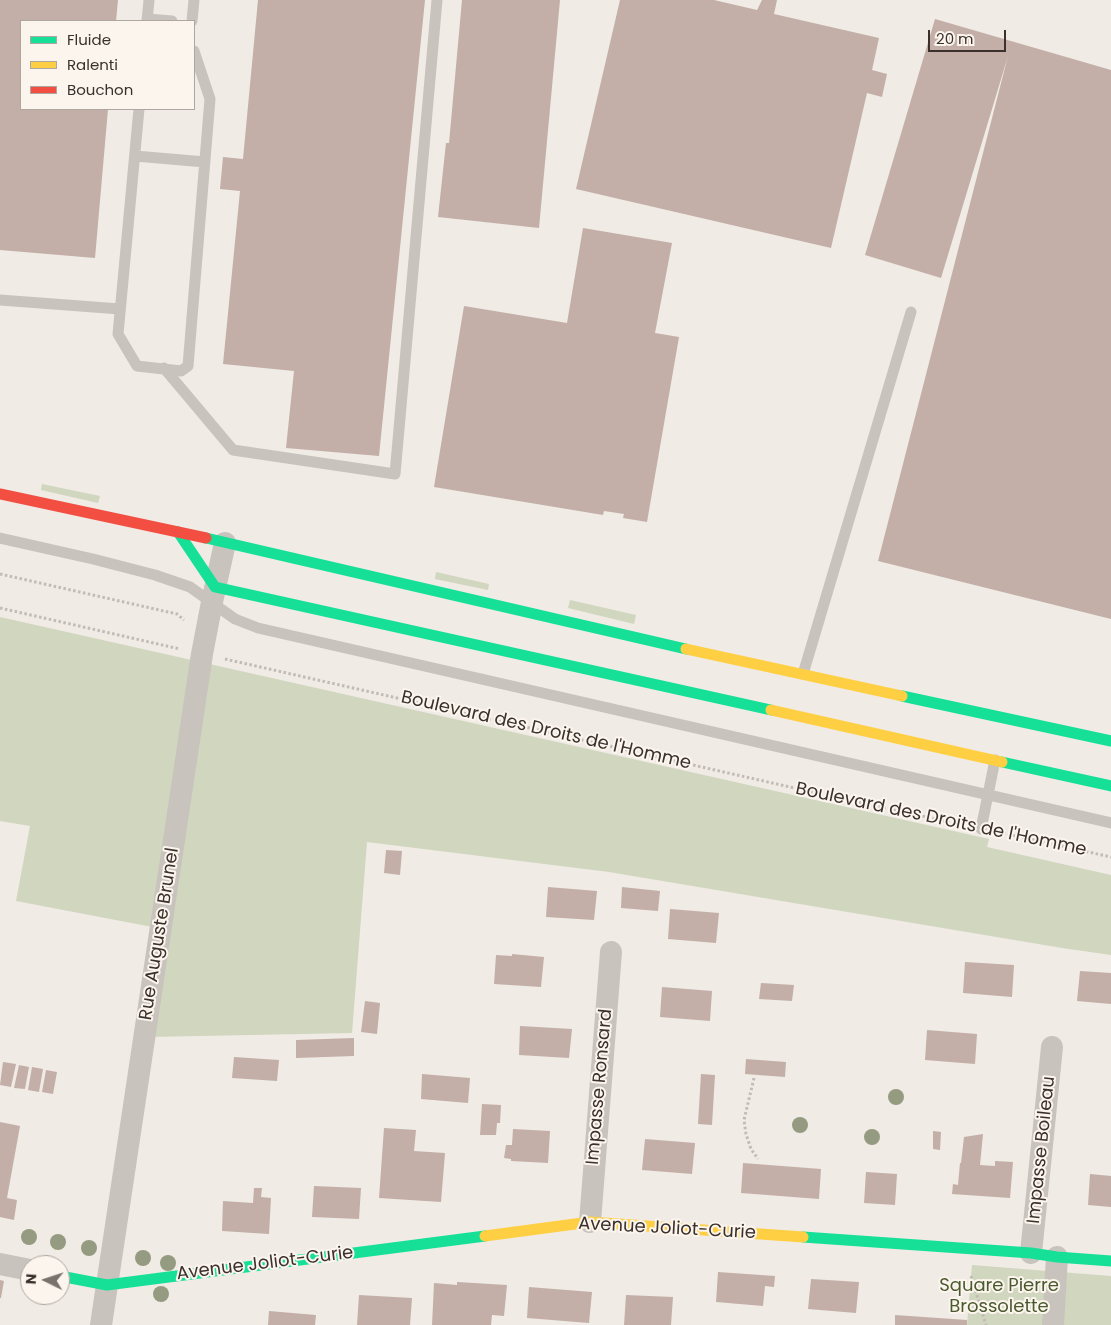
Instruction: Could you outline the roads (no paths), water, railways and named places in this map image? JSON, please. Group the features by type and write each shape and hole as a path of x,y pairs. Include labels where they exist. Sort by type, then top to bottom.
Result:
{"main road":[{"path":"0,494 178,532 690,650 1111,741"},
{"name":"Boulevard des Droits de l'Homme","path":"178,532 213,594 1111,786"},
{"name":"Avenue Joliot-Curie","path":"70,1278 107,1285 590,1222 1111,1261"}],"street":[{"name":"Rue Auguste Brunel","path":"101,1325 207,649 213,594 225,543"},
{"name":"Impasse Ronsard","path":"590,1222 611,952"},
{"name":"Impasse Boileau","path":"1031,1254 1052,1047"},
{"path":"1053,1325 1057,1257"},
{"path":"0,1264 20,1268"}],"lane":[{"path":"147,20 149,0"},
{"path":"192,20 194,0"},
{"path":"164,368 232,450 395,474 437,0"},
{"path":"139,110 118,334 137,366 181,371 188,366 210,99 195,54"},
{"path":"135,156 205,162"},
{"path":"0,300 120,309"},
{"path":"803,674 911,312"},
{"name":"Boulevard des Droits de l'Homme","path":"0,538 155,575 213,594 235,619 258,628 1111,823"},
{"path":"981,828 995,760"}],"park label":[{"name":"Square Pierre Brossolette","path":"999,1296"}]}
